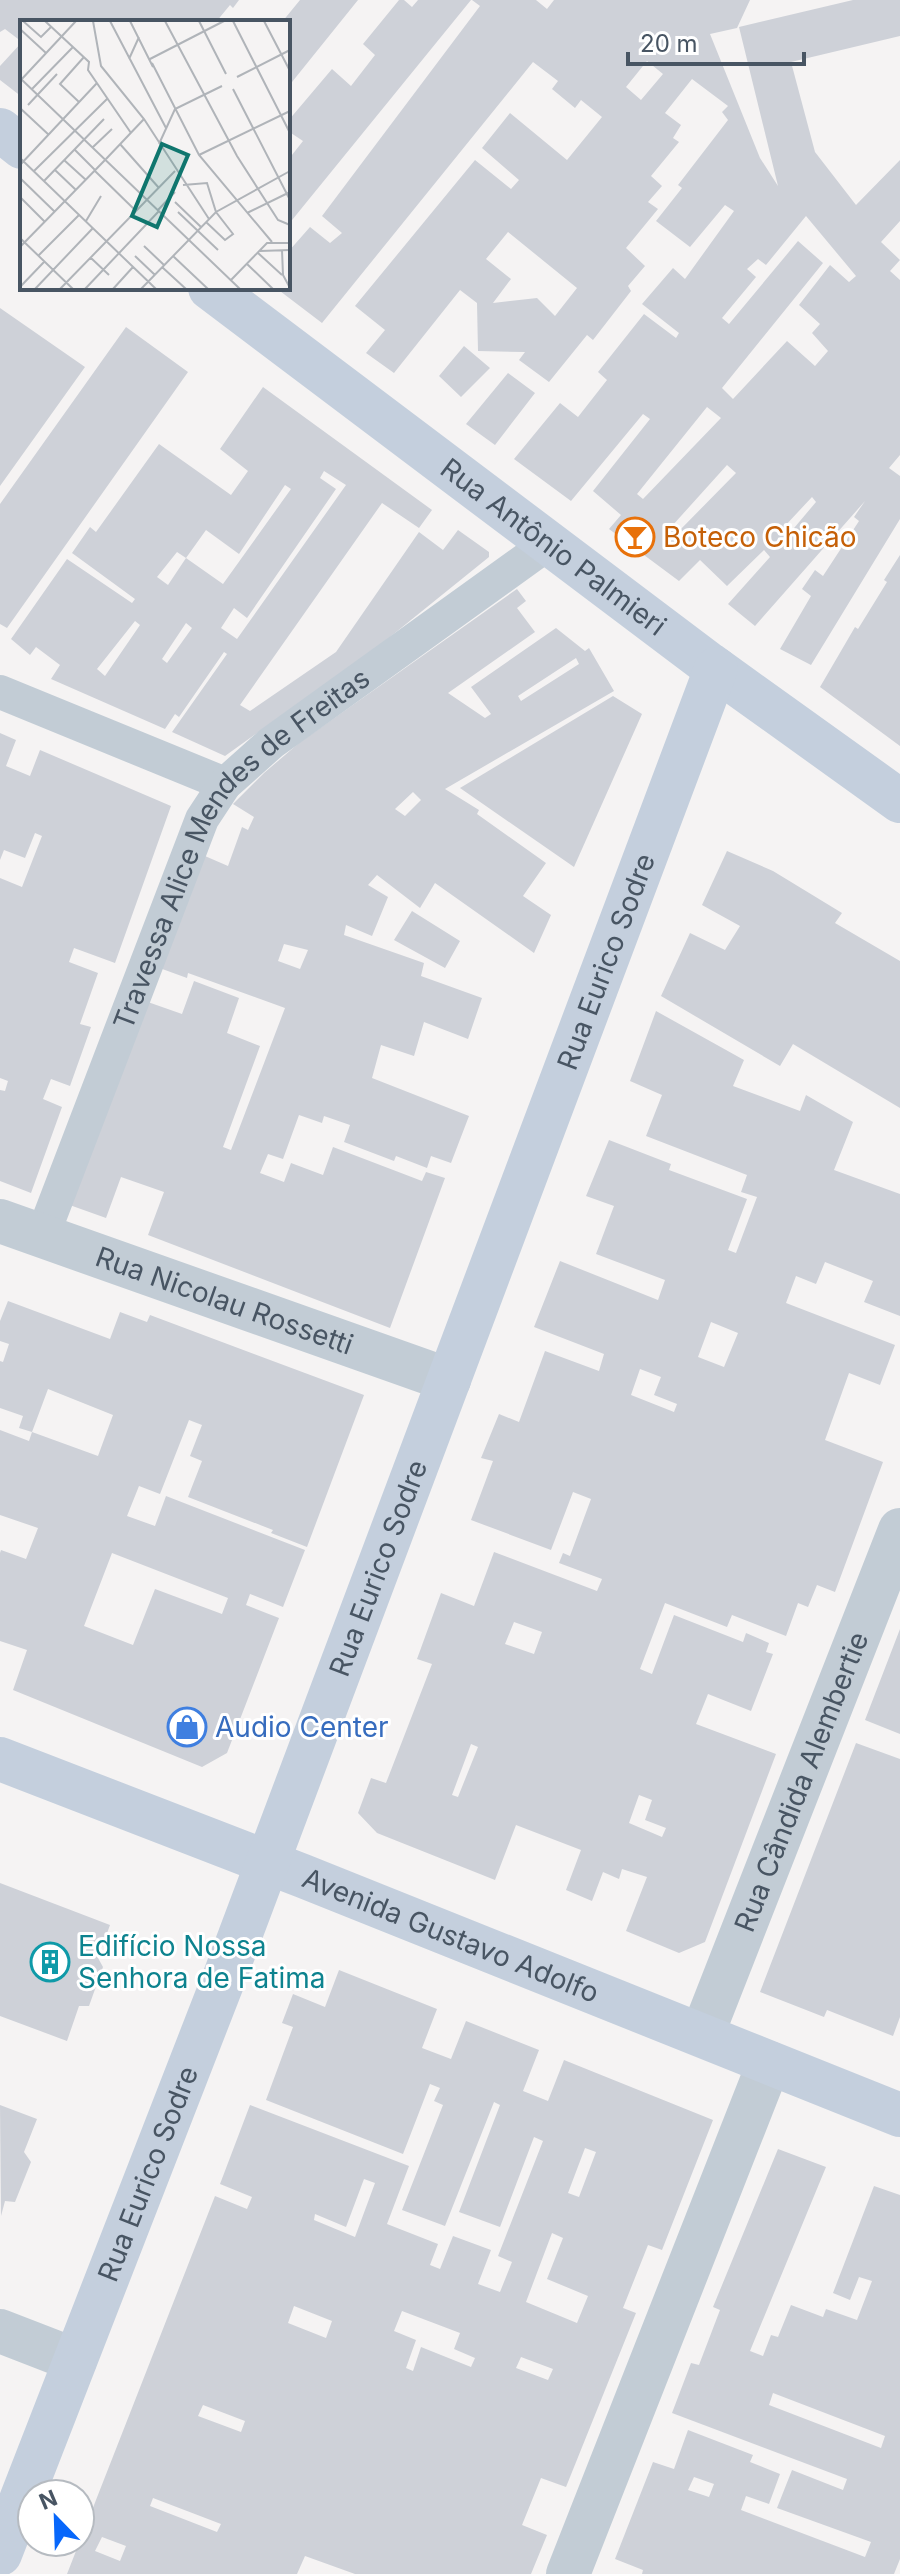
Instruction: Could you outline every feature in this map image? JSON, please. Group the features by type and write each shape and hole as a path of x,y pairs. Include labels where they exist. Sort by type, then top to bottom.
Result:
{"street":[{"path":"0,130 20,145"},
{"name":"Rua Antônio Palmieri","path":"213,290 716,669 900,801"},
{"name":"Rua Eurico Sodre","path":"0,2554 267,1862 716,669"},
{"name":"Rua Nicolau Rossetti","path":"0,1221 449,1380"},
{"name":"Rua Cândida Alembertie","path":"702,2035 900,1530"},
{"name":"Avenida Gustavo Adolfo","path":"0,1759 267,1862 900,2115"},
{"path":"568,2574 769,2063"},
{"path":"0,2331 75,2360"}],"lane":[{"name":"Travessa Alice Mendes de Freitas","path":"42,1237 202,819 225,784 271,743 549,543"},
{"path":"0,692 225,784"}],"building":[{"path":"0,0 239,0 233,8 230,5 218,20 20,20 20,40 5,29 0,32"},
{"path":"300,0 358,0 290,85 290,20 284,20"},
{"path":"399,0 412,7 418,0 471,0 290,223 290,157 303,141 290,132 290,119 332,69 351,86 375,55 363,44"},
{"path":"472,0 536,0 547,9 554,0 750,0 737,28 710,34 760,158 778,186 739,27 853,0 900,0 900,36 791,62 815,152 856,205 900,160 900,221 881,242 900,260 890,271 900,280 900,455 889,468 900,476 900,519 811,665 780,649 811,596 802,589 815,570 823,576 859,521 854,517 865,501 755,626 728,604 770,557 764,550 727,586 700,560 679,581 609,529 621,515 593,491 650,419 643,414 571,501 514,459 560,403 578,417 607,380 598,372 644,314 676,338 679,333 642,304 673,268 685,279 734,211 725,205 690,247 656,221 682,188 678,185 728,120 722,112 728,106 692,79 665,113 681,125 673,138 679,142 651,176 662,186 648,202 658,209 626,248 645,266 628,286 631,291 593,340 587,335 549,382 519,360 525,352 478,351 477,303 460,290 394,373 366,353 385,330 355,306 475,160 511,189 519,180 482,148 510,113 567,160 602,117 581,100 575,108 552,89 558,81 533,62 322,323 279,290 290,290 290,250 310,227 330,243 342,233 322,216 480,6","holes":["647,61 663,74 641,100 626,87","806,216 856,276 849,282 830,265 799,305 820,324 812,333 828,351 815,366 787,341 733,399 722,388 823,263 798,241 729,324 722,318 756,277 747,269 758,259 766,265","508,232 577,288 555,316 537,298 493,303 511,279 486,259","707,407 721,418 643,499 637,494","727,465 736,473 678,532 672,526","812,497 816,502 789,534 784,527"]},
{"path":"20,44 20,95 0,80 0,66"},
{"path":"0,308 85,367 0,486"},
{"path":"126,327 188,372 7,628 0,624 0,504"},
{"path":"464,346 490,368 461,397 439,376"},
{"path":"508,373 535,393 495,445 466,424"},
{"path":"263,387 432,510 419,528 382,503 240,705 250,711 336,652 419,532 443,550 458,530 489,552 489,557 380,645 225,756 172,732 227,654 224,652 179,717 175,714 165,729 51,679 60,665 36,647 30,655 11,639 67,559 132,603 135,599 72,553 90,527 96,532 159,444 231,495 248,471 220,449","holes":["324,471 346,485 237,639 221,628 234,608 247,618 336,489 320,478","285,485 291,489 223,584 186,558 206,530 239,554","177,552 186,558 168,585 157,577","135,621 140,625 105,676 97,669","186,623 192,628 167,663 162,659"]},
{"path":"900,555 900,746 820,687 855,627 858,629 887,582 884,580"},
{"path":"517,589 526,601 517,608 535,632 448,693 485,718 491,714 471,687 556,628 585,651 589,648 614,691 445,789 479,810 477,814 546,863 523,896 551,915 534,953 435,883 420,908 377,875 368,885 388,897 372,936 346,925 344,935 424,963 421,976 482,998 468,1039 424,1022 414,1056 381,1045 372,1078 469,1116 451,1163 431,1156 427,1168 396,1156 394,1161 344,1142 350,1125 324,1116 322,1123 299,1115 283,1159 268,1154 260,1173 284,1182 291,1163 323,1175 333,1147 422,1181 426,1172 445,1178 390,1328 148,1235 164,1192 121,1177 106,1218 64,1203 145,1001 182,1014 194,981 239,998 227,1033 260,1046 223,1147 231,1150 285,1008 188,973 187,978 154,966 198,853 228,866 242,827 248,830 254,817 233,804 299,743","holes":["576,658 579,664 521,701 518,696","413,792 421,800 405,816 395,809","284,944 308,950 300,969 278,961"]},
{"path":"613,696 642,714 574,867 460,788"},
{"path":"0,733 16,740 6,766 30,776 40,750 171,806 115,963 74,948 69,962 98,973 80,1024 91,1027 70,1086 51,1079 43,1099 62,1107 31,1193 0,1181 0,1090 5,1091 8,1081 0,1078 0,878 22,887 42,836 35,833 25,858 4,850 0,860"},
{"path":"727,851 773,871 842,913 835,923 900,961 900,1108 793,1044 780,1066 661,996 690,933 725,950 740,926 702,905"},
{"path":"412,911 460,941 445,968 394,940"},
{"path":"656,1011 744,1060 733,1086 800,1111 806,1095 853,1122 834,1170 900,1194 900,1316 864,1302 873,1281 825,1262 816,1284 796,1276 786,1303 895,1345 880,1385 849,1373 825,1440 883,1462 835,1592 817,1585 808,1607 798,1603 786,1636 732,1615 727,1627 665,1603 640,1669 652,1674 674,1615 743,1642 746,1633 769,1643 766,1652 773,1654 751,1711 708,1694 696,1724 776,1754 705,1942 679,1953 626,1931 647,1877 622,1869 619,1879 603,1872 592,1901 566,1890 581,1850 516,1825 495,1880 377,1833 358,1813 371,1778 386,1783 432,1664 417,1659 441,1593 474,1606 494,1552 597,1591 602,1579 559,1563 563,1553 570,1556 591,1499 573,1492 551,1550 471,1520 493,1461 481,1458 499,1414 519,1422 545,1351 599,1371 604,1354 534,1327 560,1261 658,1300 665,1280 596,1254 614,1206 586,1196 609,1140 671,1164 669,1170 747,1199 728,1250 736,1253 757,1197 741,1192 747,1175 646,1136 662,1095 630,1081","holes":["711,1322 738,1333 724,1367 698,1357","640,1369 661,1377 654,1395 677,1404 674,1412 631,1395","514,1622 542,1632 534,1654 505,1644","471,1744 478,1747 458,1797 452,1795","639,1795 652,1800 645,1820 666,1828 662,1837 629,1823"]},
{"path":"8,1301 110,1339 120,1312 147,1322 150,1315 364,1395 307,1547 271,1533 273,1530 188,1497 202,1461 190,1456 202,1425 189,1420 160,1494 139,1486 127,1516 155,1526 166,1496 305,1550 283,1607 250,1594 246,1605 279,1618 227,1753 202,1767 13,1690 27,1650 0,1641 0,1553 1,1550 26,1559 38,1528 0,1515 0,1430 29,1441 32,1432 19,1428 23,1416 0,1408 0,1361 3,1362 9,1344 0,1341 0,1321","holes":["48,1389 113,1415 98,1456 32,1432","112,1553 228,1598 222,1614 155,1589 133,1645 84,1626"]},
{"path":"900,1629 900,1734 865,1720"},
{"path":"856,1743 900,1759 900,2017 893,2036 827,2010 824,2017 760,1992"},
{"name":"Edifício Nossa Senhora de Fatima","path":"0,1883 110,1925 98,1958 103,1967 89,2006 79,2006 67,2041 0,2016"},
{"path":"339,1970 437,2009 422,2048 451,2059 466,2021 539,2050 523,2091 548,2101 564,2060 713,2120 662,2250 648,2245 623,2308 636,2313 566,2487 541,2478 522,2525 547,2535 531,2574 355,2574 305,2556 297,2574 67,2574 73,2558 96,2558 96,2551 120,2561 126,2546 102,2537 96,2549 96,2500 215,2196 247,2209 252,2197 220,2184 250,2105 409,2166 387,2224 438,2244 430,2265 440,2269 453,2236 491,2250 478,2284 500,2292 512,2262 498,2256 543,2141 534,2137 500,2227 459,2212 500,2105 494,2102 445,2226 402,2210 443,2105 434,2101 440,2088 430,2084 403,2154 266,2100 293,2027 282,2023 293,1994 325,2007","holes":["585,2148 596,2152 579,2197 568,2193","364,2179 375,2183 355,2237 314,2220 315,2214 346,2227","552,2233 563,2238 547,2279 588,2296 577,2323 526,2302","294,2306 332,2321 326,2338 288,2323","402,2311 460,2333 454,2349 475,2358 471,2367 421,2347 413,2371 406,2368 416,2340 394,2331","521,2357 553,2369 548,2380 516,2368","203,2405 245,2421 241,2432 198,2416","153,2498 221,2524 217,2532 150,2506"]},
{"path":"0,2105 37,2119 24,2152 31,2162 15,2202 5,2201 1,2216"},
{"path":"778,2149 826,2167 750,2351 763,2356 771,2335 778,2337 791,2305 823,2317 826,2309 857,2320 872,2281 859,2277 850,2300 833,2293 874,2186 900,2195 900,2559 894,2574 642,2574 643,2570 615,2559 653,2462 674,2469 688,2430 753,2455 750,2462 780,2474 769,2504 746,2496 741,2510 865,2557 871,2542 777,2508 792,2470 843,2490 847,2479 672,2413 691,2363 699,2365 720,2310 713,2307","holes":["773,2393 885,2436 881,2448 769,2405","694,2477 714,2484 709,2497 688,2490"]}],"place":[{"name":"Boteco Chicão","path":"635,537"},
{"name":"Audio Center","path":"187,1727"},
{"name":"Edifício Nossa Senhora de Fatima","path":"50,1962"}]}
